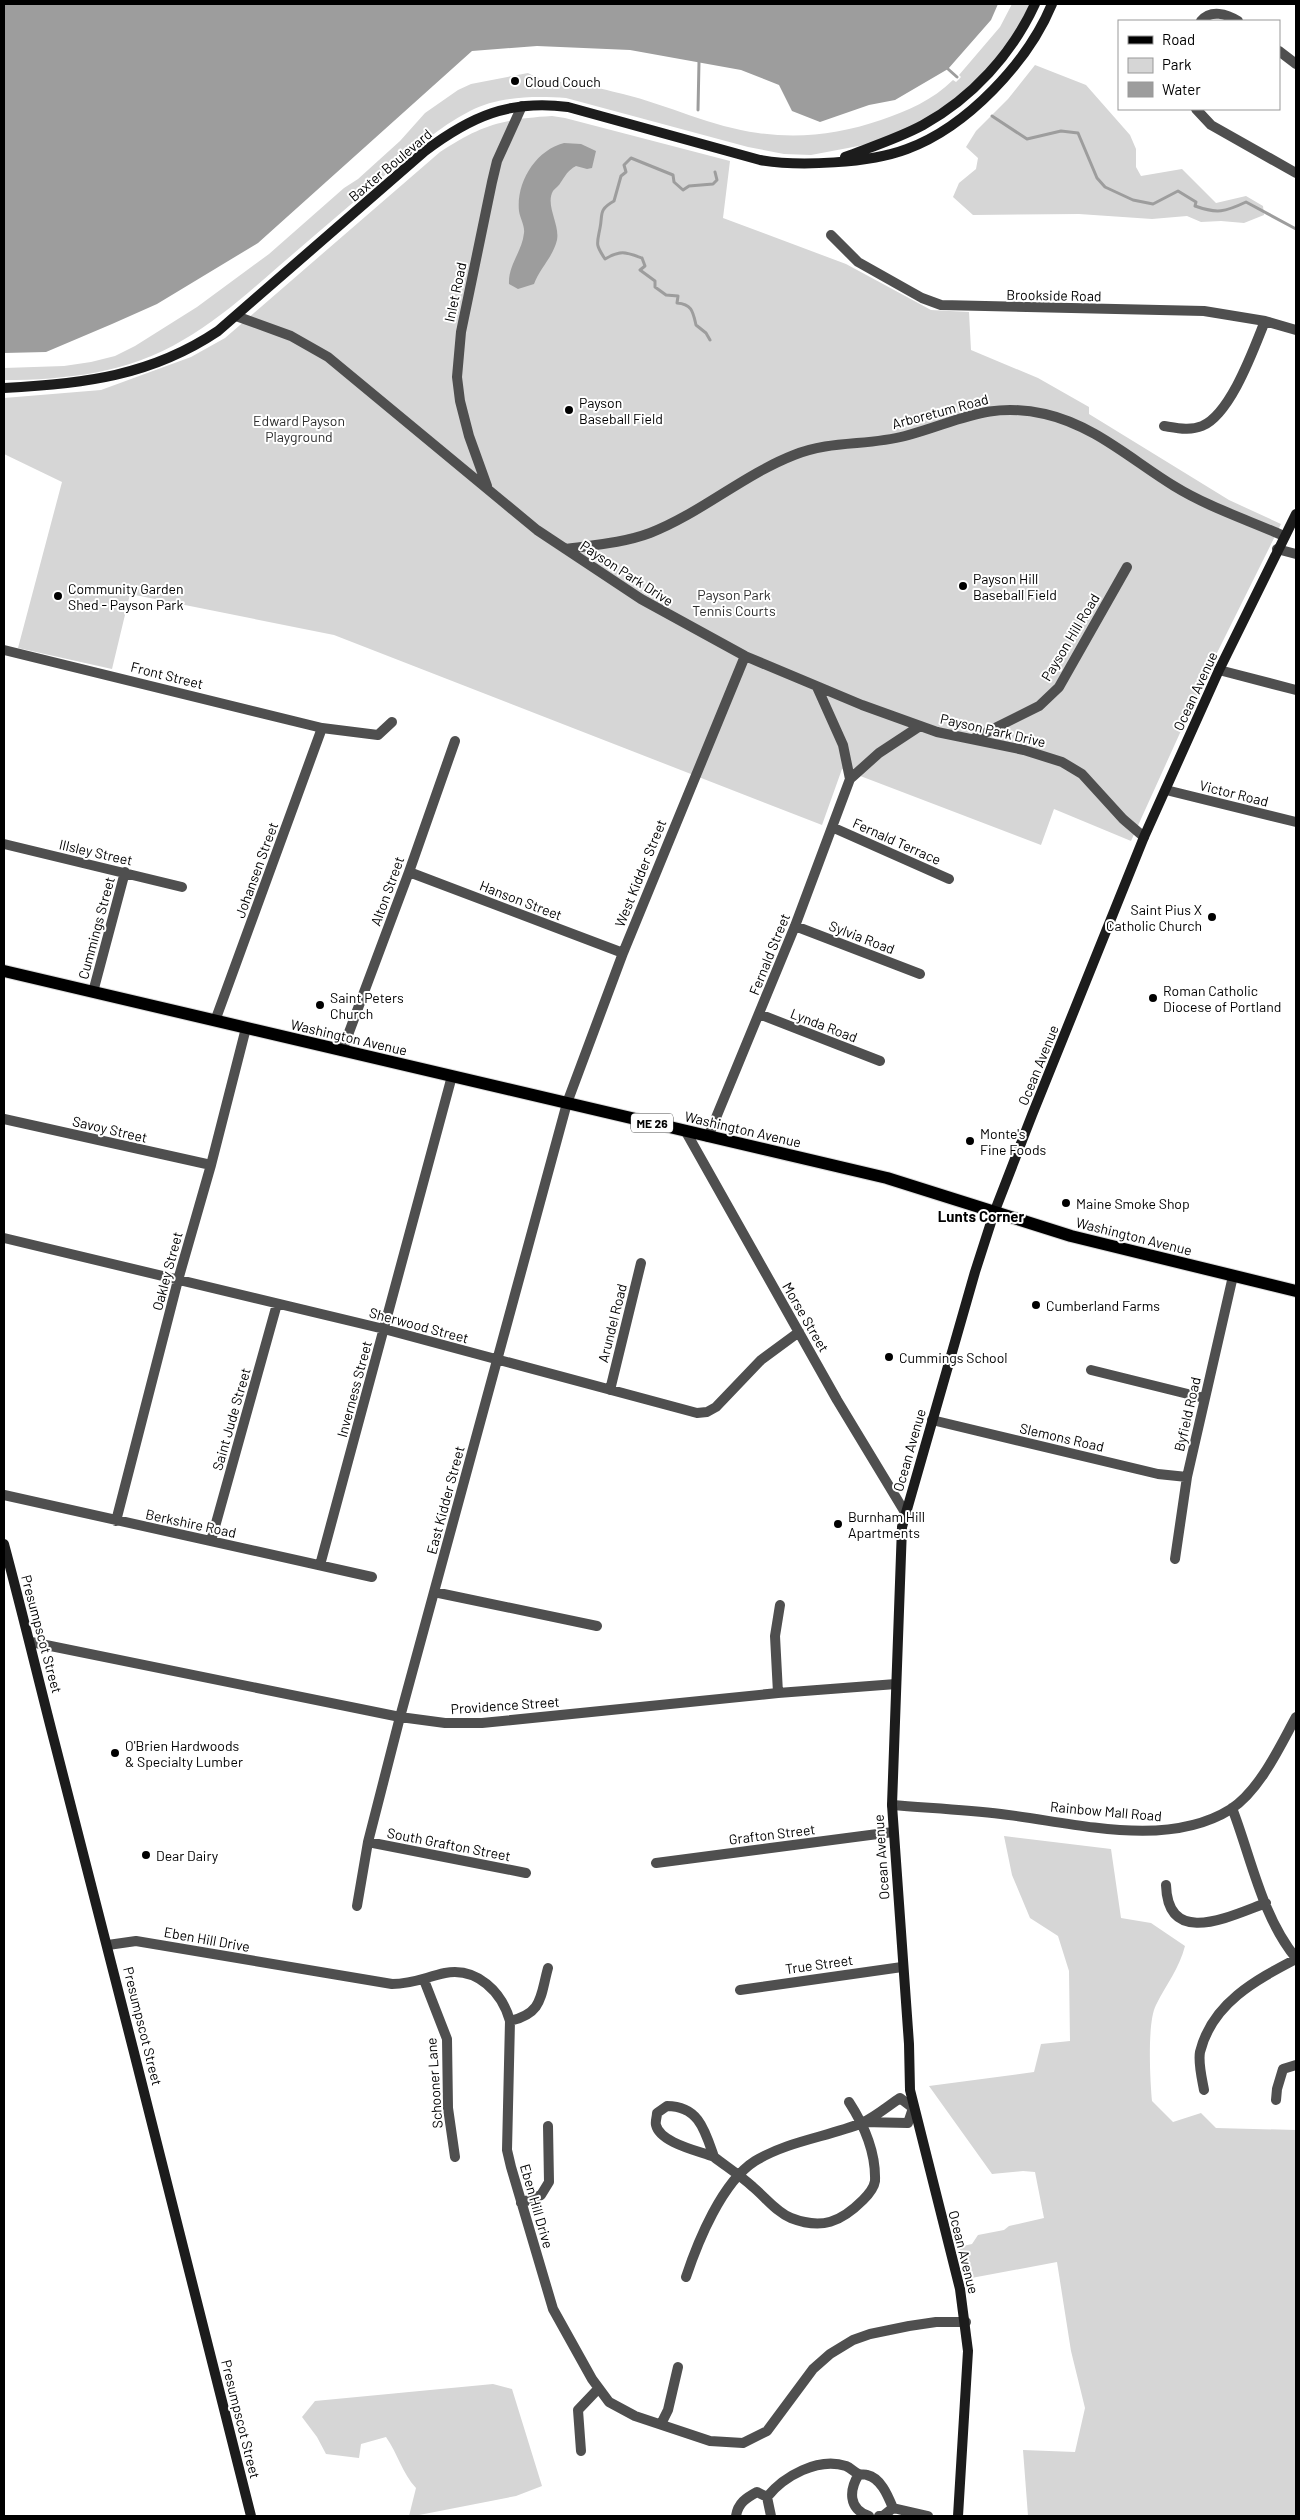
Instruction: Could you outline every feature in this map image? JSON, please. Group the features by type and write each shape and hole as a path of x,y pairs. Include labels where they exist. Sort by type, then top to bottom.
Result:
{"main road":[{"name":"Washington Avenue","path":"4,971 887,1178 1071,1236 1296,1291"}],"street":[{"name":"Baxter Boulevard","path":"833,161 923,125 961,98 981,81 1008,50 1035,4"},
{"name":"Baxter Boulevard","path":"4,388 58,384 130,373 194,347 236,316 448,134 490,113 522,106 544,104 576,109 760,160 794,164 888,155 907,150 924,142 961,118 1014,66 1031,43 1052,4"},
{"path":"1203,20 1214,14 1225,14 1236,20"},
{"path":"1280,52 1296,64"},
{"name":"Inlet Road","path":"487,487 469,436 460,400 458,354 497,161 522,106"},
{"path":"1197,110 1217,130 1296,173"},
{"name":"Brookside Road","path":"831,234 858,262 922,298 941,305 1204,311 1265,321 1296,330"},
{"name":"Payson Park Drive","path":"236,316 291,336 328,357 537,530 640,599 745,656 817,687 920,726 1043,755 1072,767 1087,778 1123,818 1144,837"},
{"path":"1164,426 1185,429 1202,426 1217,414 1229,399 1265,321"},
{"name":"Arboretum Road","path":"566,549 618,541 651,532 700,507 778,462 811,448 829,444 903,437 993,410 1026,411 1064,420 1102,439 1176,487 1284,536"},
{"name":"Ocean Avenue","path":"958,2516 968,2351 966,2322 960,2289 913,2108 893,1832 892,1805 900,1544 906,1514 932,1420 994,1213 1144,837 1220,670 1277,549 1296,514"},
{"path":"1277,549 1296,554"},
{"name":"Payson Hill Road","path":"973,739 1039,706 1059,687 1127,567"},
{"name":"Front Street","path":"4,650 322,728"},
{"name":"West Kidder Street","path":"567,1103 623,953 745,656"},
{"path":"1220,670 1296,690"},
{"name":"Fernald Street","path":"708,1137 834,828 850,779 843,745 817,687"},
{"path":"322,728 378,735 392,722"},
{"path":"850,779 879,753 920,726"},
{"name":"Johansen Street","path":"215,1021 322,728"},
{"name":"Alton Street","path":"342,1050 409,872 455,741"},
{"name":"Victor Road","path":"1166,790 1296,822"},
{"name":"Fernald Terrace","path":"834,828 949,879"},
{"name":"Illsley Street","path":"4,844 182,887"},
{"name":"Cummings Street","path":"93,992 125,872"},
{"name":"Hanson Street","path":"409,872 623,953"},
{"name":"Sylvia Road","path":"795,926 920,974"},
{"name":"Lynda Road","path":"759,1014 880,1061"},
{"name":"Oakley Street","path":"116,1521 246,1028"},
{"name":"Inverness Street","path":"320,1565 452,1076"},
{"name":"East Kidder Street","path":"357,1906 368,1842 400,1717 567,1103"},
{"name":"Savoy Street","path":"4,1119 211,1165"},
{"name":"Morse Street","path":"686,1132 799,1332 906,1514"},
{"name":"Sherwood Street","path":"4,1238 384,1329 687,1412 707,1412 736,1388 761,1360 799,1332"},
{"name":"Arundel Road","path":"610,1390 641,1263"},
{"name":"Byfield Road","path":"1175,1559 1186,1477 1233,1276"},
{"name":"Saint Jude Street","path":"211,1541 277,1304"},
{"path":"1091,1370 1204,1398"},
{"name":"Slemons Road","path":"932,1420 1158,1474 1186,1477"},
{"name":"Berkshire Road","path":"4,1495 372,1577"},
{"name":"Presumpscot Street","path":"4,1544 31,1642 55,1743 108,1945 251,2516"},
{"path":"434,1592 597,1626"},
{"path":"778,1693 775,1636 780,1605"},
{"name":"Providence Street","path":"31,1642 400,1717 462,1724 778,1693 896,1684"},
{"name":"Rainbow Mall Road","path":"892,1805 1153,1831 1190,1826 1232,1808 1254,1786 1266,1770 1296,1717"},
{"path":"1204,2090 1200,2053 1218,2016 1244,1988 1296,1958 1283,1939 1266,1902 1232,1808"},
{"name":"Grafton Street","path":"656,1863 893,1832"},
{"name":"South Grafton Street","path":"368,1842 526,1873"},
{"path":"1166,1885 1169,1908 1177,1918 1187,1922 1195,1923 1224,1918 1266,1902"},
{"name":"Eben Hill Drive","path":"108,1945 136,1941 376,1983 405,1984 456,1972 470,1974 481,1980 500,1999 510,2021 508,2150 521,2203 553,2309 598,2389 609,2402 620,2410 710,2441 743,2443 767,2432 813,2369 830,2354 854,2340 870,2334 909,2326 936,2322 966,2322"},
{"name":"True Street","path":"740,1990 902,1966"},
{"path":"510,2021 525,2017 537,2008 548,1968"},
{"name":"Schooner Lane","path":"424,1980 447,2040 448,2108 455,2157"},
{"path":"1276,2100 1283,2069 1296,2065"},
{"path":"686,2277 705,2230 738,2175 754,2162 776,2150 863,2122 900,2098 913,2108 908,2124 863,2122"},
{"path":"714,2157 705,2131 690,2111 680,2106 667,2106 657,2113 656,2125 662,2136 672,2142 714,2157 738,2175 780,2212 791,2218 816,2224 841,2220 869,2194 875,2183 863,2122 849,2102"},
{"path":"521,2203 541,2195 549,2182 548,2126"},
{"path":"661,2424 668,2410 678,2367"},
{"path":"581,2451 578,2410 598,2389"},
{"path":"770,2516 767,2498 776,2487 787,2479 820,2464 847,2466 859,2474 869,2475 879,2482 892,2508"},
{"path":"859,2474 853,2484 851,2494 853,2505 861,2514 869,2516"},
{"path":"736,2516 737,2508 746,2498 757,2492 767,2498"},
{"path":"879,2516 883,2516 892,2508"},
{"path":"892,2508 928,2516"}],"green space":[{"path":"1012,4 1032,4 1024,22 981,79 922,124 869,144 811,155 784,154 748,147 566,98 517,98 492,102 481,106 458,117 426,140 221,315 183,340 141,360 119,367 73,376 4,380 4,368 64,366 115,356 135,346 197,307 269,254 344,188 358,179 400,141 425,113 458,90 471,84 528,73 546,80 585,85 623,94 741,130 774,135 805,135 835,132 866,125 900,113 928,99 953,80 956,82 961,77 959,75 1000,27"},
{"path":"1035,65 1086,85 1130,135 1136,149 1136,167 1141,176 1182,169 1216,203 1246,196 1263,206 1264,215 1244,223 1201,222 1187,216 1152,219 1079,214 973,215 953,197 959,183 976,169 978,158 966,147 976,131 1008,99"},
{"path":"552,116 730,161 723,218 846,264 931,310 969,312 971,350 1038,378 1089,407 1089,414 1229,500 1281,524 1209,669 1131,841 1054,809 1041,845 842,769 822,825 334,635 130,594 112,669 18,648 62,482 4,454 4,398 101,390 191,357 225,338 440,152 468,135 493,125 519,119"},
{"path":"1004,1836 1111,1849 1121,1918 1151,1923 1185,1946 1153,2013 1150,2052 1152,2101 1173,2122 1201,2113 1216,2128 1296,2130 1296,2516 1028,2516 1023,2450 1075,2452 1085,2408 1071,2351 1057,2262 966,2279 959,2247 972,2244 978,2235 1004,2230 1009,2226 1044,2218 1035,2172 1023,2171 992,2174 929,2086 1034,2072 1041,2044 1070,2041 1069,1971 1058,1936 1030,1918 1012,1875"},
{"path":"493,2384 512,2389 542,2486 516,2496 414,2516 409,2516 416,2488 407,2476 386,2437 361,2444 359,2458 326,2454 317,2437 302,2417 315,2401"}],"water":[{"path":"4,4 998,4 991,20 948,69 895,100 869,105 820,122 792,111 779,85 741,70 630,50 537,46 472,51 258,243 157,304 112,324 46,352 4,353"},
{"path":"564,143 581,144 596,151 592,168 587,169 576,166 569,171 553,191 551,202 557,228 555,246 534,284 518,289 509,284 509,277 524,233 519,211 521,189 530,169 537,160 545,152"}],"waterway":[{"path":"698,110 699,62"},
{"path":"948,69 957,77"},
{"path":"992,116 1027,139 1061,131 1078,133 1097,178 1105,187 1133,200 1153,204 1178,191 1196,202 1195,206 1215,211 1226,210 1246,202 1296,229"},
{"path":"710,340 706,333 696,325 693,313 689,307 677,303 678,296 666,295 655,287 655,281 640,270 645,266 642,258 623,253 615,254 605,259 598,247 598,241 603,210 614,201 621,176 626,172 624,165 631,158 673,175 674,182 683,190 689,186 713,184 717,180 715,172"}],"place":[{"name":"Cloud Couch","path":"515,81"},
{"name":"Payson Baseball Field","path":"569,410"},
{"name":"Payson Hill Baseball Field","path":"963,586"},
{"name":"Community Garden Shed - Payson Park","path":"58,596"},
{"name":"Saint Pius X Catholic Church","path":"1212,917"},
{"name":"Roman Catholic Diocese of Portland","path":"1153,998"},
{"name":"Saint Peters Church","path":"320,1005"},
{"name":"Monte's Fine Foods","path":"970,1141"},
{"name":"Maine Smoke Shop","path":"1066,1203"},
{"name":"Cumberland Farms","path":"1036,1305"},
{"name":"Cummings School","path":"889,1357"},
{"name":"Burnham Hill Apartments","path":"838,1524"},
{"name":"O'Brien Hardwoods & Specialty Lumber","path":"115,1753"},
{"name":"Dear Dairy","path":"146,1855"}],"district":[{"name":"Lunts Corner","path":"981,1216"}],"park label":[{"name":"Edward Payson Playground","path":"299,428"},
{"name":"Payson Park Tennis Courts","path":"734,602"}]}
